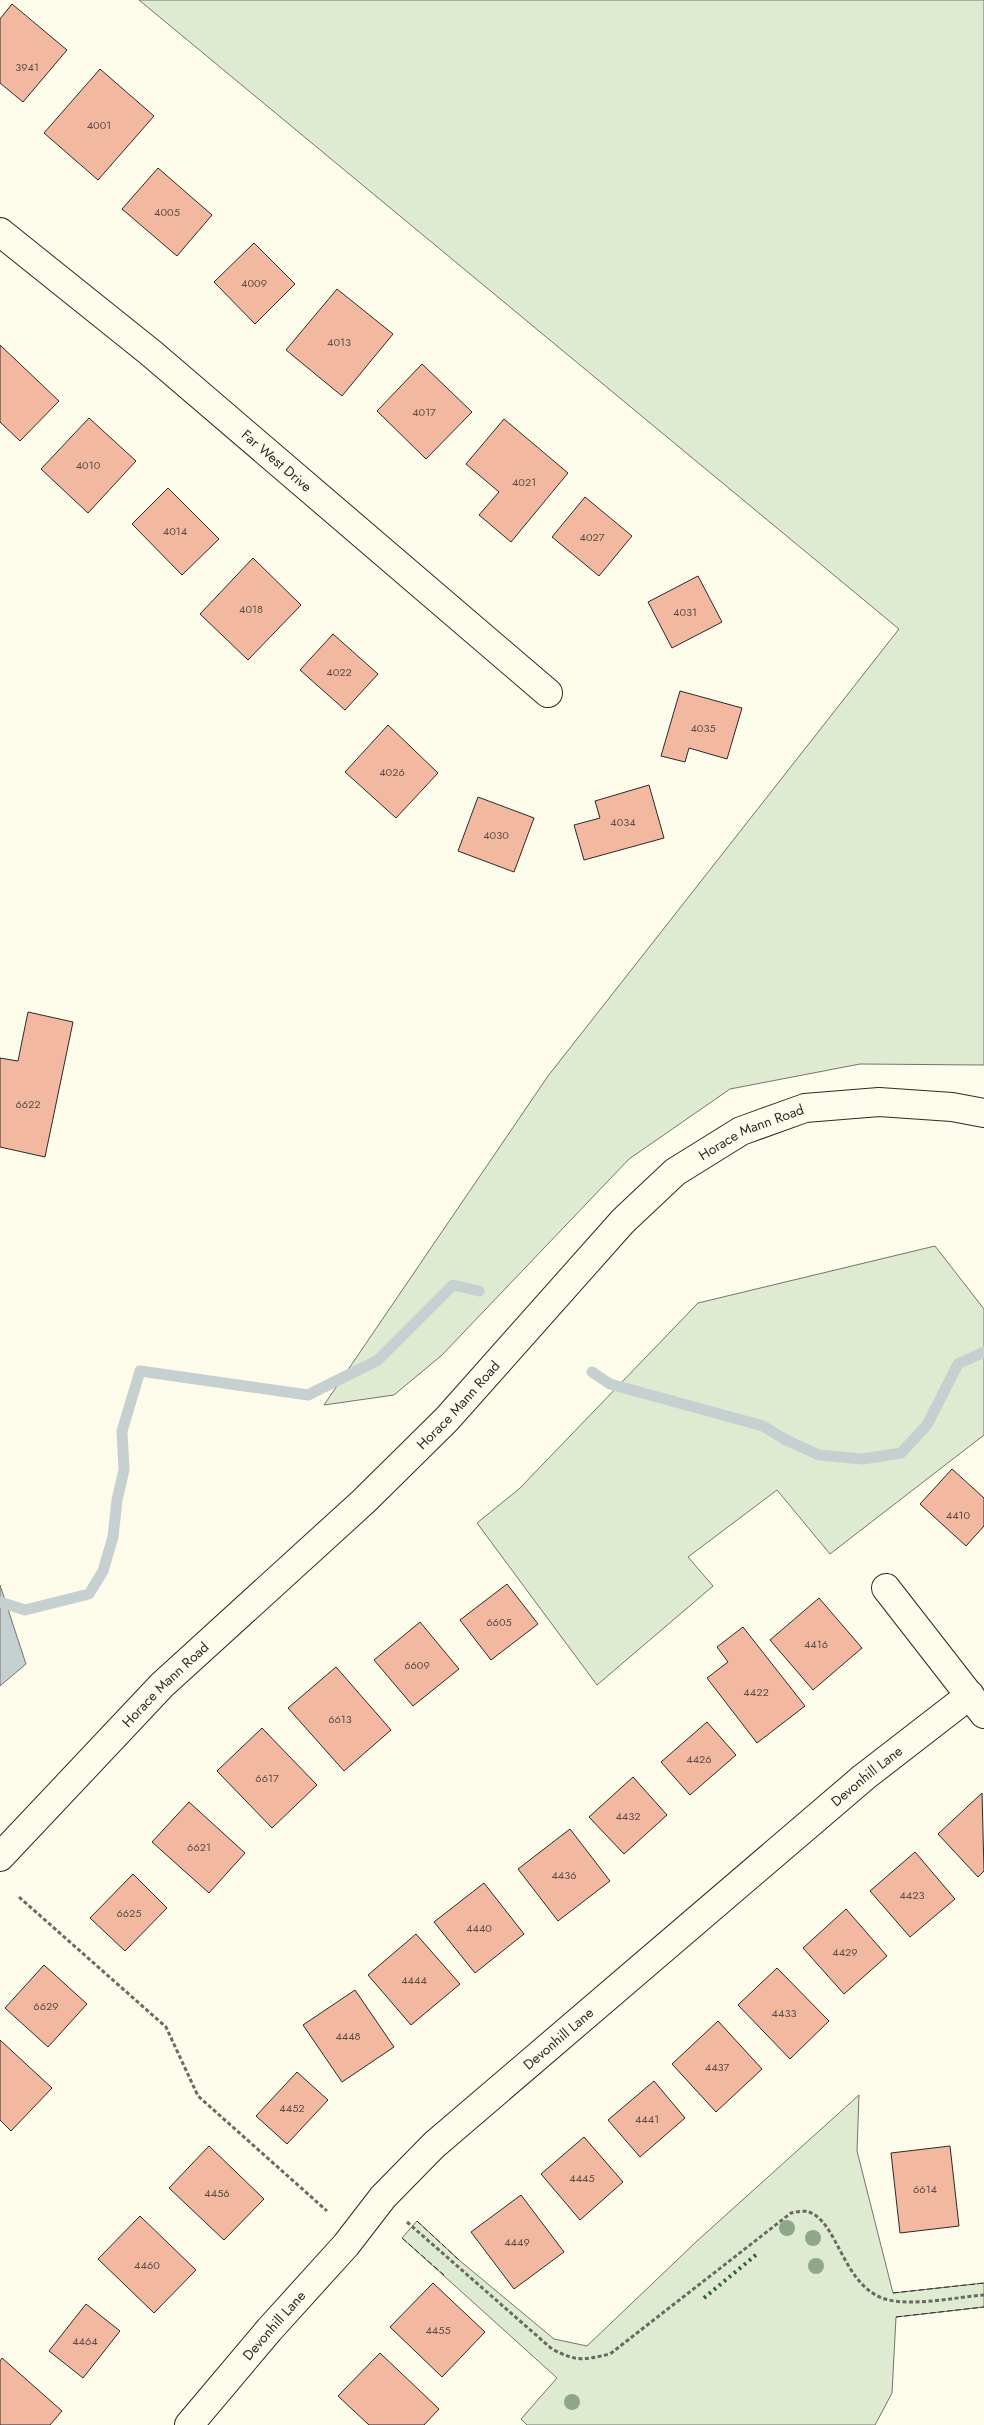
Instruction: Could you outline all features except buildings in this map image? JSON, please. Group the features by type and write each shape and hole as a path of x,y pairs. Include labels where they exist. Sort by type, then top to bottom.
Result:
{"street":[{"name":"Far West Drive","path":"0,232 151,353 548,693"},
{"name":"Horace Mann Road","path":"0,1857 162,1685 364,1501 447,1418 622,1221 675,1172 740,1131 805,1108 879,1102 952,1107 984,1113"},
{"path":"886,1588 977,1705"},
{"name":"Devonhill Lane","path":"189,2425 269,2330 346,2245 383,2197 434,2145 864,1777 977,1705"}],"path":[{"path":"19,1897 166,2026 198,2096 327,2212"},
{"path":"406,2221 552,2349 570,2359 610,2354 791,2213 809,2211 822,2220 855,2276 871,2292 886,2299 906,2302 984,2295"}],"green space":[{"path":"139,0 984,0 984,1065 860,1064 730,1089 629,1159 442,1355 394,1395 324,1405 548,1076 899,629"},
{"path":"935,1246 984,1309 984,1435 830,1554 777,1490 688,1557 713,1586 597,1685 477,1523 519,1489 698,1303"},
{"path":"859,2095 857,2151 893,2293 984,2283 984,2307 896,2317 892,2393 875,2425 527,2425 521,2419 557,2378 402,2238 417,2221 459,2260 554,2339 587,2346 697,2241"}],"shaded area":[{"path":"0,1585 26,1664 0,1686"}],"waterway":[{"path":"0,1602 25,1610 89,1594 103,1571 113,1537 117,1500 124,1470 122,1431 140,1371 308,1395 378,1360 453,1285 479,1291"},
{"path":"592,1372 610,1384 763,1426 786,1440 819,1455 863,1459 901,1453 927,1425 958,1364 984,1352"}],"hedge":[{"path":"704,2298 757,2254"}],"fence":[{"path":"417,2221 459,2260"},
{"path":"402,2238 444,2275"},
{"path":"893,2293 984,2283"},
{"path":"896,2317 984,2307"}]}
